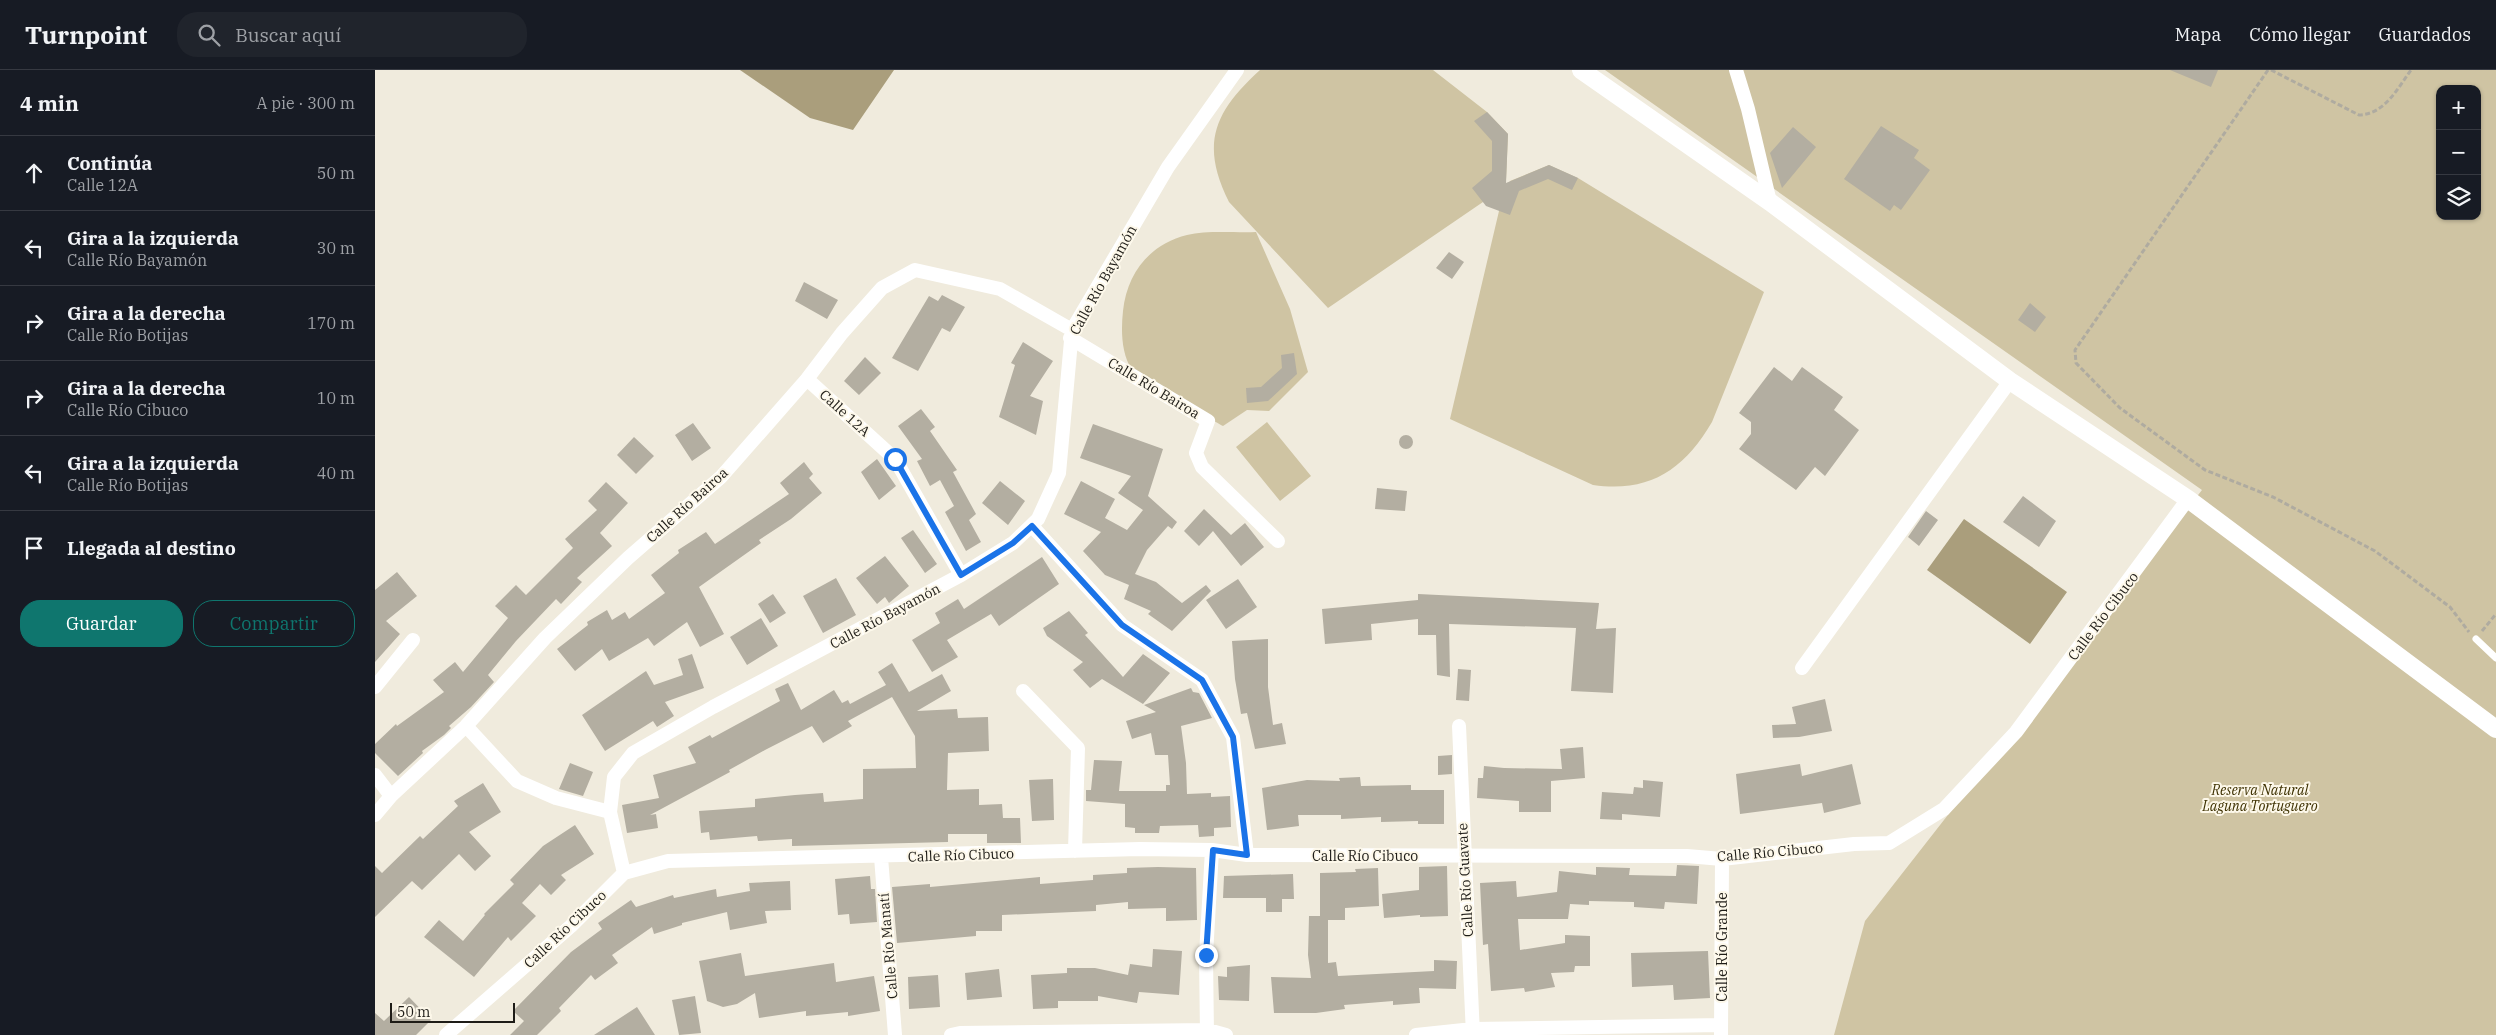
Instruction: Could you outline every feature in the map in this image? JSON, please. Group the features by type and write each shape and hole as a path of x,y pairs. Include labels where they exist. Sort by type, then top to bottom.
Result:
{"street":[{"name":"Calle Río Bayamón","path":"623,873 610,812 614,777 633,753 713,707 961,575 1013,543 1038,519 1059,474 1071,334 1168,167 1237,70"},
{"path":"1581,70 1769,202 2010,380 2188,499 2496,729"},
{"path":"1736,70 1748,109 1769,202"},
{"name":"Calle Río Bairoa","path":"375,815 391,796 466,726 545,638 628,558 721,477 807,379 842,333 882,288 915,270 1000,289 1208,421 1196,453 1202,467 1278,541"},
{"name":"Calle 12A","path":"807,379 895,459 961,575"},
{"path":"1802,668 2010,380"},
{"name":"Calle Río Cibuco","path":"446,1035 571,926 623,873 667,861 1075,851 1213,850 1247,855 1464,857 1687,856 1722,859 1853,844 1889,844 1944,809 2016,732 2188,499"},
{"path":"1032,526 1122,625 1202,680 1233,737 1247,855"},
{"path":"375,688 413,640"},
{"path":"1023,691 1078,748 1075,851"},
{"path":"466,726 517,781 556,798 610,812"},
{"name":"Calle Río Guavate","path":"1459,726 1473,1032"},
{"path":"375,775 391,796"},
{"path":"1208,1033 1206,955 1213,850"},
{"name":"Calle Río Manatí","path":"881,857 895,1035"},
{"name":"Calle Río Grande","path":"1721,1030 1722,859"},
{"path":"1416,1035 1473,1032 1721,1030"},
{"path":"951,1035 960,1033 1208,1033 1227,1035"}],"lane":[{"path":"2476,639 2496,658"}],"path":[{"path":"2411,70 2380,108 2370,115 2359,115 2269,70 2075,350 2076,363 2120,408 2205,470 2273,497 2375,551 2450,607 2465,628 2476,639 2496,614"}],"green space":[{"path":"1260,70 1433,70 1487,112 1508,134 1506,180 1483,202 1328,308 1229,202 1220,181 1215,163 1214,146 1216,130 1222,115 1232,100"},
{"name":"Reserva Natural Laguna Tortuguero","path":"1605,70 2496,70 2496,1035 1834,1035 1865,921 2202,490"},
{"path":"1549,165 1578,178 1764,292 1712,422 1701,439 1677,465 1648,481 1613,487 1593,485 1450,419 1499,211 1510,181"},
{"path":"1256,232 1290,309 1308,372 1269,411 1247,410 1223,426 1159,389 1132,370 1128,363 1123,341 1122,326 1125,297 1129,284 1143,262 1162,245 1174,239 1195,233"},
{"path":"1267,422 1311,476 1280,501 1236,447"}],"shaded area":[{"path":"740,70 894,70 853,130 810,118"},
{"path":"1964,519 2067,592 2030,644 1927,570"}],"building":[{"path":"2170,70 2218,70 2211,87"},
{"path":"1487,112 1508,134 1506,183 1549,165 1578,178 1572,190 1548,179 1519,191 1510,215 1486,206 1472,188 1492,171 1492,141 1474,121"},
{"path":"1881,126 1919,150 1914,158 1930,170 1901,210 1894,205 1890,211 1844,179"},
{"path":"1793,127 1816,147 1782,188 1770,153"},
{"path":"1449,252 1464,262 1452,279 1436,268"},
{"path":"804,282 838,300 827,319 795,301"},
{"path":"942,295 965,307 950,332 942,328 918,371 892,358 929,296 938,301"},
{"path":"2030,303 2046,317 2035,332 2018,320"},
{"path":"1023,342 1053,361 1030,396 1043,401 1036,435 999,417 1015,365 1011,363"},
{"path":"1294,353 1297,374 1268,401 1247,403 1246,388 1261,387 1282,368 1281,355"},
{"path":"865,357 881,373 859,395 844,381"},
{"path":"1774,367 1792,381 1802,367 1843,397 1834,410 1859,430 1825,476 1815,467 1796,490 1739,449 1751,434 1751,422 1739,413"},
{"path":"921,409 935,427 930,431 957,470 953,472 976,514 969,520 981,542 966,551 945,512 954,506 940,480 930,486 917,461 922,459 898,426"},
{"path":"693,423 711,448 692,461 675,435"},
{"path":"1093,424 1163,449 1148,496 1177,522 1172,529 1168,526 1147,550 1135,574 1156,582 1182,603 1206,585 1211,591 1172,631 1148,614 1151,611 1124,599 1129,585 1105,575 1083,551 1101,532 1064,514 1081,481 1115,499 1105,518 1127,530 1143,510 1118,493 1131,476 1080,458"},
{"path":"1406,435 1411,437 1413,442 1411,447 1406,449 1401,447 1399,442 1401,437"},
{"path":"634,437 654,456 636,474 617,455"},
{"path":"877,459 896,486 879,500 861,472"},
{"path":"804,462 813,474 809,478 822,493 791,519 759,540 761,543 699,587 724,634 700,647 687,622 654,646 648,638 609,661 602,649 575,671 557,649 588,625 587,622 607,610 612,620 625,612 629,619 665,593 651,575 679,553 678,550 706,532 715,544 789,494 780,483"},
{"path":"1000,481 1025,501 1008,525 982,503"},
{"path":"606,482 628,503 600,533 612,546 577,578 582,582 561,604 556,599 516,641 488,675 494,682 471,707 449,726 451,728 444,735 422,751 423,753 398,776 375,753 375,744 396,724 397,726 444,692 433,680 455,662 463,672 508,618 495,606 516,585 526,595 573,548 565,539 597,510 588,501"},
{"path":"1377,488 1407,491 1405,511 1375,509"},
{"path":"2023,496 2056,521 2039,547 2003,522"},
{"path":"1204,509 1231,535 1245,523 1264,547 1241,566 1213,531 1199,546 1184,531"},
{"path":"1926,511 1938,520 1919,546 1908,537"},
{"path":"913,530 937,564 925,573 901,538"},
{"path":"885,556 909,586 889,603 885,597 877,604 856,578"},
{"path":"1042,557 1059,584 999,626 991,614 947,640 958,657 932,672 912,640 940,623 935,613 958,599 964,609"},
{"path":"397,572 417,596 386,621 400,634 375,662 375,590"},
{"path":"836,578 856,615 823,633 803,596"},
{"path":"1238,579 1257,607 1226,629 1206,600"},
{"path":"773,594 786,613 770,623 758,604"},
{"path":"1418,594 1599,603 1596,629 1616,628 1613,693 1571,691 1576,628 1449,624 1450,677 1437,675 1436,635 1418,635 1418,619 1371,624 1372,640 1325,644 1322,609 1418,600"},
{"path":"1069,611 1088,633 1085,635 1123,677 1143,654 1170,673 1143,704 1102,679 1090,688 1073,670 1083,662 1047,636 1043,628"},
{"path":"761,618 778,646 747,665 730,637"},
{"path":"1268,639 1268,687 1273,725 1282,723 1286,744 1255,749 1247,713 1241,714 1235,679 1232,641"},
{"path":"692,654 704,688 665,702 674,716 657,727 653,721 605,751 582,715 646,671 654,685 683,675 678,659"},
{"path":"892,663 909,692 942,674 951,691 917,711 957,709 958,718 988,717 989,751 948,753 947,790 979,789 979,805 1002,804 1003,818 1020,818 1021,843 987,843 987,834 948,834 948,842 792,846 792,839 758,841 757,836 710,840 709,832 701,833 699,811 755,807 755,799 795,795 823,793 824,802 863,799 863,769 916,768 915,736 892,697 848,721 852,726 823,743 812,726 765,750 729,770 730,772 650,815 656,814 658,828 627,833 622,805 659,798 653,775 696,763 688,747 710,735 712,738 780,701 775,689 788,683 801,710 834,690 842,703 848,700 850,704 886,685 878,672"},
{"path":"1458,669 1471,670 1469,701 1456,700"},
{"path":"1191,688 1193,692 1199,693 1212,718 1181,726 1186,763 1187,794 1211,793 1211,797 1230,796 1231,827 1214,828 1214,836 1199,837 1198,825 1160,826 1159,833 1135,833 1135,828 1125,827 1125,804 1086,801 1086,790 1091,790 1094,760 1122,761 1119,791 1166,791 1166,785 1170,785 1168,755 1155,755 1151,733 1132,739 1126,721 1156,712 1144,705"},
{"path":"1825,699 1832,731 1799,737 1773,738 1772,725 1796,724 1792,707"},
{"path":"1583,747 1585,778 1551,781 1551,812 1519,812 1519,801 1477,798 1478,778 1483,778 1484,766 1562,769 1560,749"},
{"path":"1452,755 1452,774 1438,775 1438,756"},
{"path":"570,763 593,772 583,796 559,789"},
{"path":"1800,764 1802,776 1852,764 1861,804 1824,813 1822,803 1740,814 1736,774"},
{"path":"1360,777 1361,786 1411,785 1411,790 1444,790 1444,824 1418,824 1418,821 1381,822 1381,817 1341,819 1341,815 1298,815 1299,826 1267,830 1262,788 1307,780 1340,781 1339,778"},
{"path":"1053,779 1054,820 1032,821 1029,780"},
{"path":"1643,780 1663,782 1660,817 1622,814 1622,820 1600,819 1602,792 1633,794 1634,787 1643,788"},
{"path":"483,783 501,812 469,832 491,856 475,871 459,854 422,890 412,881 375,917 375,866 382,873 420,836 423,839 458,806 454,801"},
{"path":"575,825 594,854 561,875 566,880 551,895 540,884 522,903 536,916 511,941 508,937 474,977 424,937 439,920 463,941 484,914 514,884 510,880 543,846"},
{"path":"1677,865 1699,866 1697,904 1665,902 1664,909 1634,907 1634,902 1589,901 1589,905 1570,904 1568,919 1518,919 1520,950 1565,943 1565,935 1590,936 1590,966 1575,966 1574,972 1551,973 1555,987 1525,992 1524,988 1491,991 1488,944 1483,945 1480,883 1516,881 1517,897 1557,892 1559,871 1596,875 1596,867 1630,868 1629,875 1676,876"},
{"path":"1447,866 1448,916 1420,917 1420,915 1384,918 1382,894 1419,890 1419,867"},
{"path":"1127,868 1196,868 1197,920 1166,921 1166,908 1128,909 1128,902 1096,905 1096,911 1002,915 1002,931 976,931 976,936 897,943 892,887 930,884 930,887 1040,877 1040,884 1093,880 1093,875 1127,873"},
{"path":"1378,868 1379,906 1345,908 1345,920 1328,920 1328,963 1336,962 1338,976 1434,971 1434,960 1457,961 1456,989 1419,988 1420,1003 1393,1005 1393,1001 1344,1005 1345,1009 1316,1013 1274,1013 1271,977 1311,978 1308,955 1309,916 1320,916 1320,873 1356,872 1355,869"},
{"path":"1293,874 1294,899 1282,899 1282,912 1266,912 1266,898 1223,898 1224,876"},
{"path":"870,876 871,889 875,889 877,922 850,924 849,914 838,915 835,879"},
{"path":"790,881 791,910 765,911 767,923 730,930 727,912 682,923 682,925 654,934 652,927 612,955 618,963 595,980 591,975 559,1008 561,1011 537,1035 510,1035 524,1021 513,1011 571,952 602,929 598,923 631,900 636,907 673,895 674,898 716,889 717,897 750,891 749,883"},
{"path":"1153,949 1182,951 1179,995 1139,992 1137,1003 1098,996 1098,1001 1058,1001 1058,1008 1033,1009 1031,975 1067,973 1067,968 1095,968 1128,975 1130,964 1152,967"},
{"path":"1708,951 1710,998 1674,1000 1673,985 1632,987 1631,953"},
{"path":"741,953 745,976 834,963 836,982 874,976 880,1011 848,1016 848,1012 806,1016 806,1011 759,1018 755,993 737,1004 723,1007 707,1001 699,961"},
{"path":"1250,965 1249,1001 1219,1000 1218,976 1227,977 1227,967"},
{"path":"999,969 1002,997 967,1000 965,973"},
{"path":"938,975 940,1007 909,1009 908,977"},
{"path":"695,996 701,1033 679,1035 672,1000"},
{"path":"409,997 431,1020 416,1035 375,1035 375,1013 384,1021"},
{"path":"637,1007 655,1035 594,1035"}],"route":[{"path":"895,459 961,575 1013,543 1032,526 1122,625 1202,680 1233,737 1247,855 1213,850 1206,955"}]}
